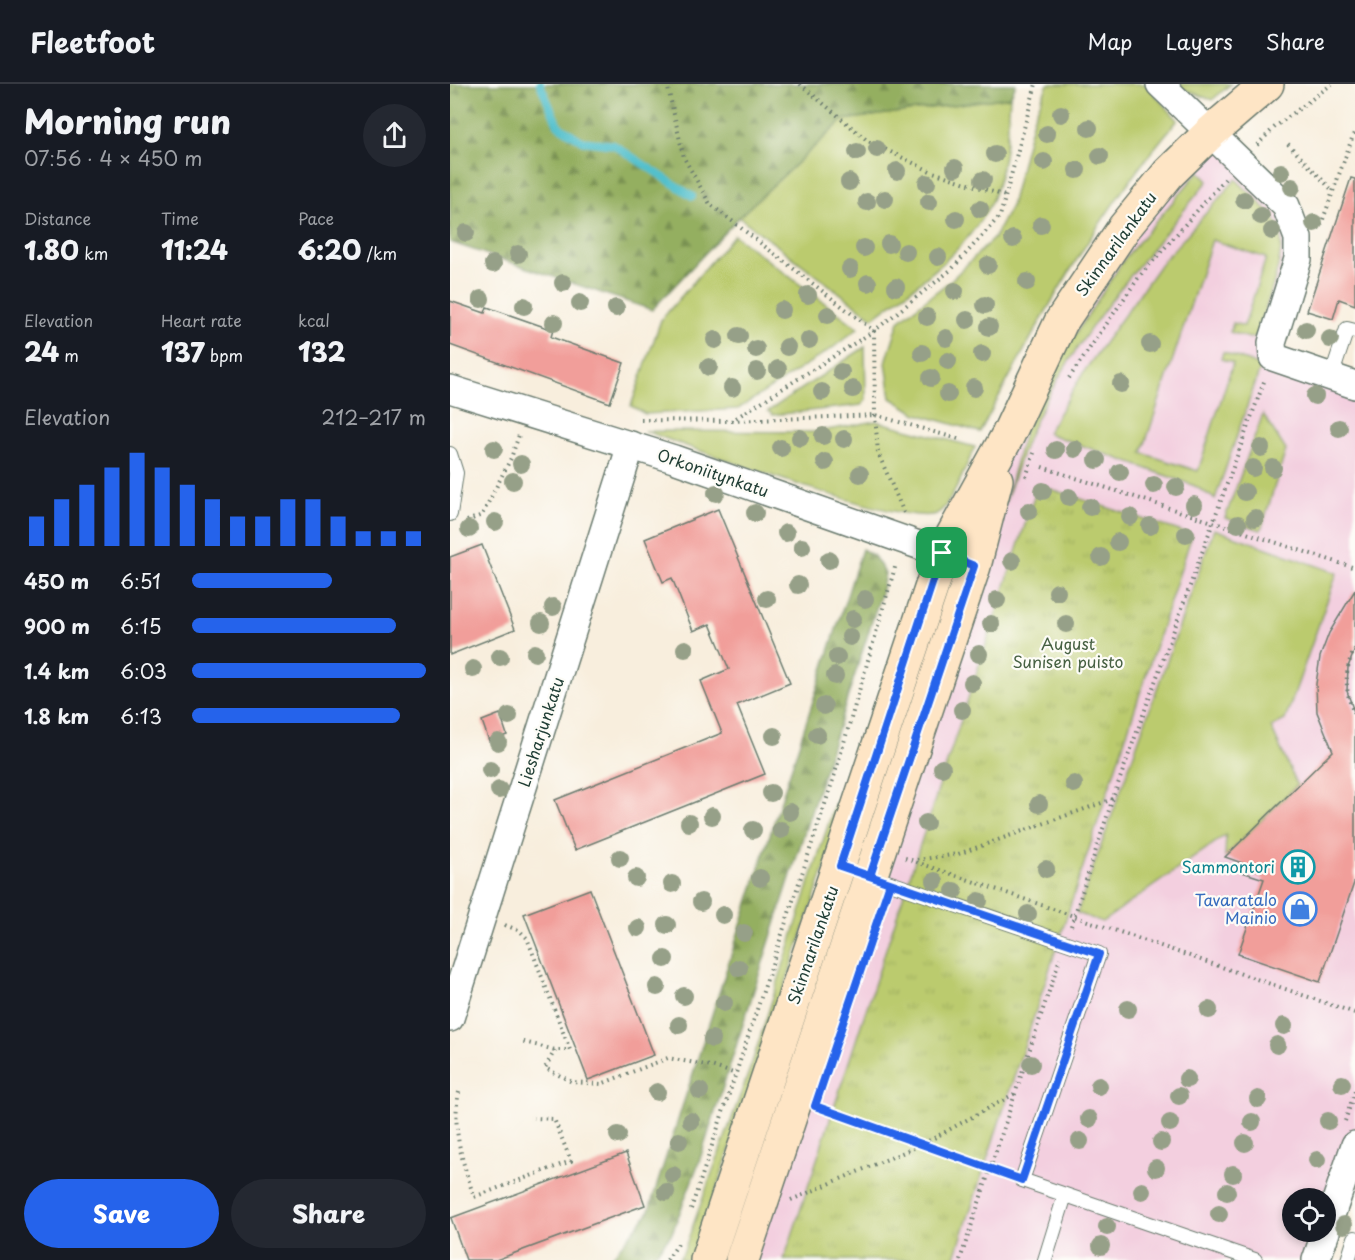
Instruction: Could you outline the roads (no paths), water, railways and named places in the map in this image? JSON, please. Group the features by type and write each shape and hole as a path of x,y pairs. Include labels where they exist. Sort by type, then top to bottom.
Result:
{"main road":[{"name":"Skinnarilankatu","path":"706,1260 1023,439 1061,322 1124,228 1168,174 1210,133 1267,84"},
{"name":"Skinnarilankatu","path":"742,1260 855,871 942,553 1023,439"}],"street":[{"path":"1160,84 1239,163 1286,206 1298,238 1298,259 1272,343 1273,357 1343,381"},
{"name":"Orkoniitynkatu","path":"450,389 631,433 974,566"},
{"name":"Liesharjunkatu","path":"450,1018 631,433"},
{"path":"1336,1201 1355,1145"},
{"path":"1316,1260 1322,1242"}],"lane":[{"path":"1343,381 1347,328 1355,332"},
{"path":"450,454 456,473 455,519"},
{"path":"855,871 1099,954 1022,1180 1255,1260"},
{"path":"1045,1260 1065,1195"},
{"path":"1348,1260 1355,1238"}],"waterway":[{"path":"540,84 558,125 582,141 614,145 692,196"}],"place":[{"name":"Sammontori","path":"1298,867"},
{"name":"Tavaratalo Mainio","path":"1300,909"}],"park label":[{"name":"August Sunisen puisto","path":"1068,653"}]}
